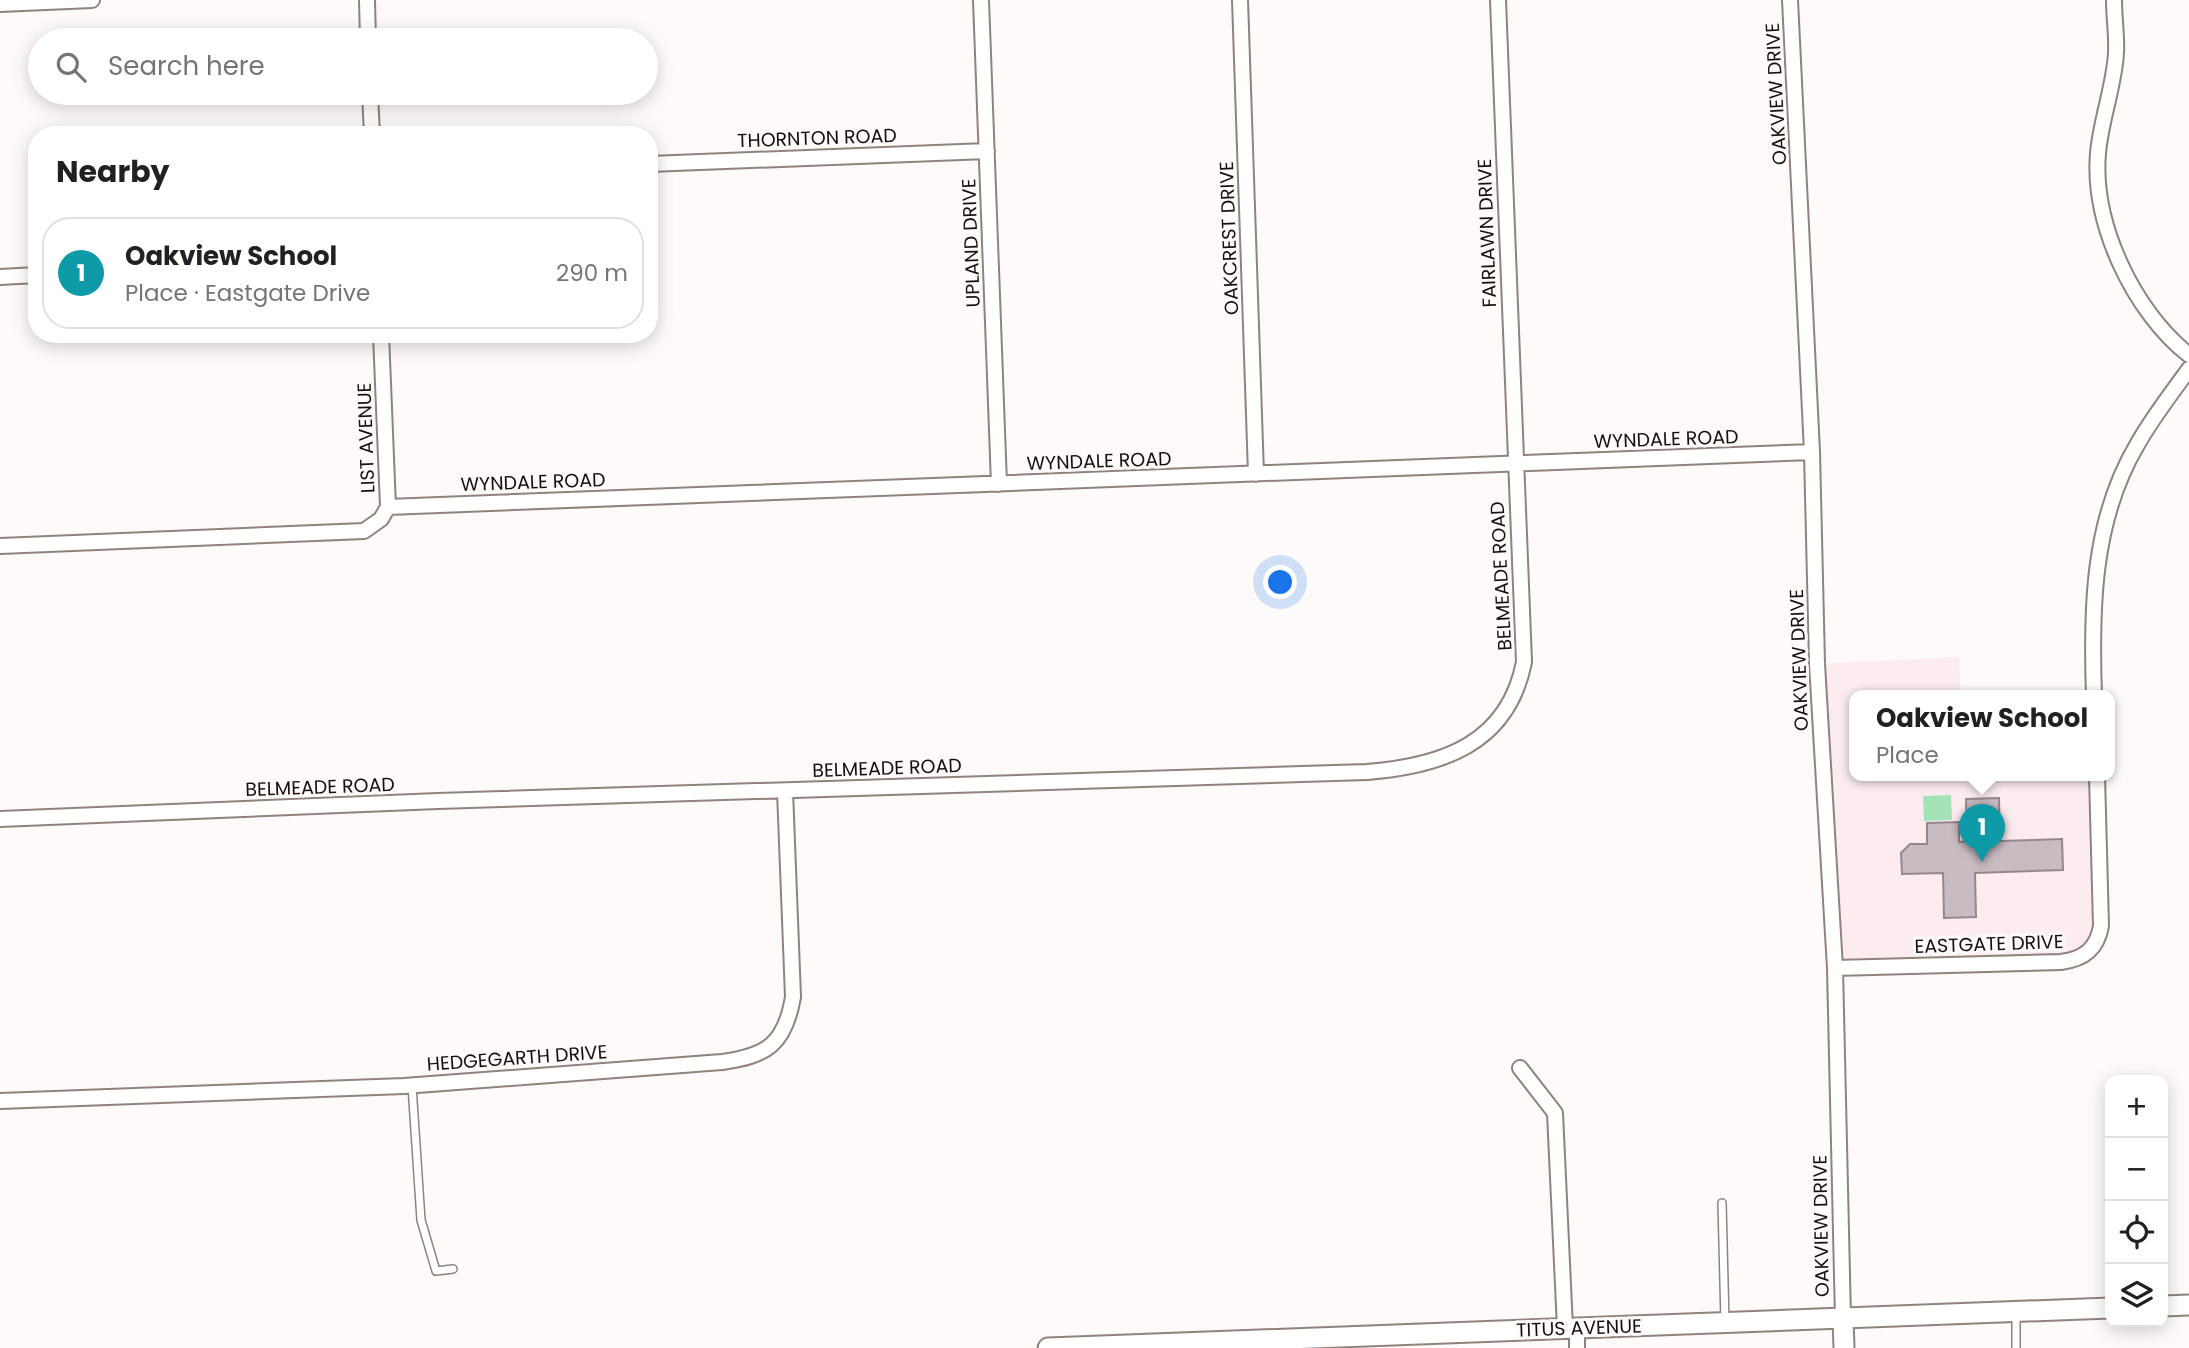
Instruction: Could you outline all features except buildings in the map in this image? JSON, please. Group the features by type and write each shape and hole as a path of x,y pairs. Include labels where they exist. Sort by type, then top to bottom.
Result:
{"main road":[{"path":"2168,1306 2189,1304"},
{"name":"TITUS AVENUE","path":"1048,1348 1318,1343 1571,1328 2105,1308"},
{"path":"1843,1319 1844,1348"}],"street":[{"path":"0,4 92,0"},
{"path":"367,0 368,28"},
{"name":"UPLAND DRIVE","path":"981,0 999,484"},
{"name":"OAKCREST DRIVE","path":"1240,0 1256,474"},
{"name":"FAIRLAWN DRIVE","path":"1498,0 1515,465"},
{"name":"OAKVIEW DRIVE","path":"1790,0 1812,452 1817,664 1835,968 1843,1319"},
{"path":"2114,0 2116,54 2098,153 2103,207 2115,248 2131,286 2164,333 2189,355"},
{"path":"371,105 372,126"},
{"name":"THORNTON ROAD","path":"658,164 987,151"},
{"path":"0,277 28,275"},
{"name":"LIST AVENUE","path":"0,546 364,531 380,519 388,507 381,343"},
{"path":"2094,690 2094,596 2097,566 2111,505 2136,446 2189,369"},
{"name":"WYNDALE ROAD","path":"388,507 1812,452"},
{"name":"BELMEADE ROAD","path":"0,819 438,801 1367,772 1424,764 1456,752 1485,735 1502,717 1521,679 1525,643 1515,465"},
{"name":"EASTGATE DRIVE","path":"1835,968 2060,961 2082,957 2096,944 2101,926 2097,781"},
{"name":"HEDGEGARTH DRIVE","path":"0,1101 412,1086 722,1062 744,1059 763,1052 784,1030 793,997 785,790"},
{"path":"1520,1068 1555,1113 1571,1328 1577,1348"}],"lane":[{"path":"412,1086 421,1220 436,1271 453,1269"},
{"path":"1722,1203 1725,1323"},
{"path":"2016,1312 2017,1348"}],"shaded area":[{"path":"1959,657 1961,690 1849,690 1849,781 2097,781 2101,926 2082,957 1835,968 1817,664"}],"green space":[{"path":"1951,795 1952,820 1924,821 1923,796"}],"place":[{"name":"Oakview School","path":"1982,862"}]}
